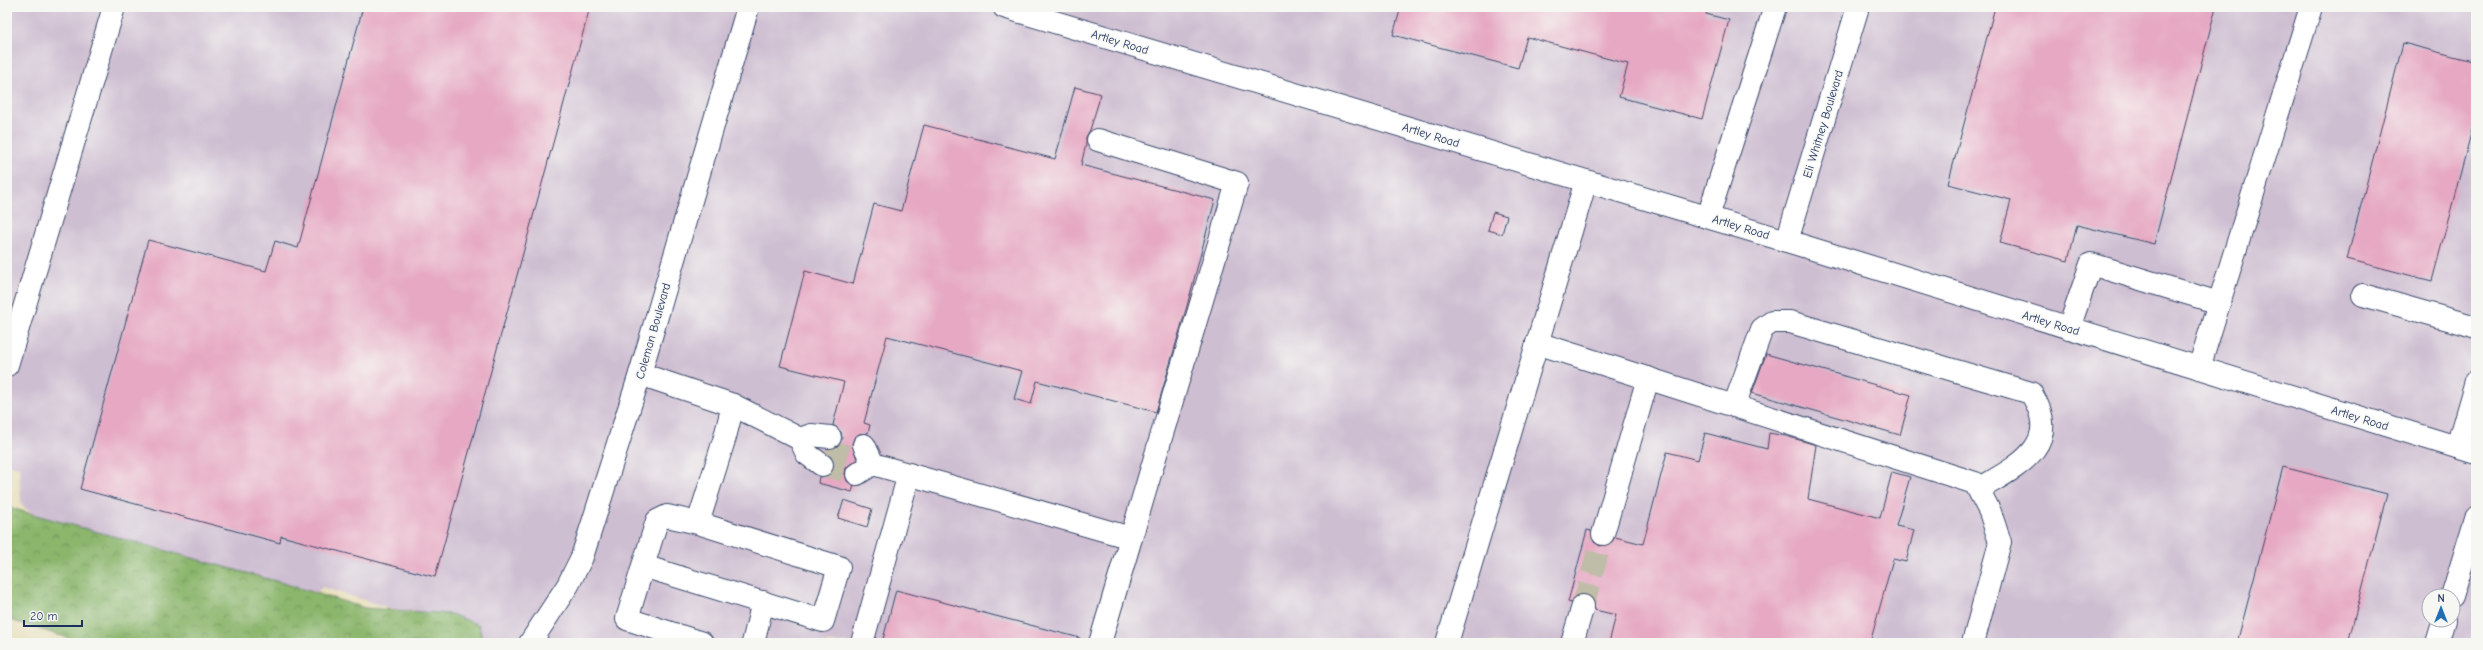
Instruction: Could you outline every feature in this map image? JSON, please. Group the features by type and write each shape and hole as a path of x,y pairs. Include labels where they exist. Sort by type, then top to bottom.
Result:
{"street":[{"path":"7,365 114,7"},
{"name":"Coleman Boulevard","path":"530,643 568,585 582,557 640,374 748,7"},
{"name":"Artley Road","path":"1004,7 1708,217 2466,450"},
{"path":"1708,217 1775,7"},
{"name":"Eli Whitney Boulevard","path":"1787,241 1858,7"},
{"path":"2199,368 2311,7"},
{"path":"1098,140 1237,184 1100,643"},
{"path":"1447,643 1586,181"},
{"path":"2069,328 2091,264 2219,303"},
{"path":"2363,295 2476,327"},
{"path":"1734,406 1762,329 1772,322 1790,322 2031,393 2038,405 2043,424 2040,444 2022,464 1979,489"},
{"path":"1537,343 1975,483 1990,512 2000,542 1973,643"},
{"path":"640,374 733,405 800,439 811,435 826,450"},
{"path":"1603,534 1648,378"},
{"path":"2466,450 2476,381"},
{"path":"698,523 726,437 733,405"},
{"path":"864,461 1131,538"},
{"path":"862,643 909,474"},
{"path":"643,566 823,621 839,567 698,523 667,516 657,521 643,566 627,619 702,643"},
{"path":"2454,588 2476,518"},
{"path":"753,643 763,602"},
{"path":"1572,643 1583,606"},
{"path":"2437,643 2442,628"}],"shaded area":[{"path":"7,7 2476,7 2476,643 503,643 322,587 308,603 53,533 21,504 19,467 7,464"}],"green space":[{"path":"7,507 283,583 365,608 451,614 479,625 483,643 84,643 7,619"}],"building":[{"path":"363,7 590,7 435,577 281,536 280,543 80,489 148,240 266,271 275,241 298,248"},
{"path":"1401,7 1707,7 1706,14 1729,20 1702,119 1619,97 1628,64 1527,37 1518,68 1393,35"},
{"path":"1995,7 2216,7 2154,244 2077,225 2068,261 2000,243 2011,200 1948,184"},
{"path":"2403,43 2476,62 2476,122 2474,122 2432,281 2347,259"},
{"path":"1075,87 1101,94 1090,130 1086,137 1086,144 1081,165 1215,200 1187,306 1156,412 1037,381 1031,404 1014,399 1022,371 887,336 864,423 870,425 868,433 859,434 854,438 852,444 857,459 846,468 845,474 847,481 854,486 852,492 818,483 819,477 827,476 834,467 833,460 826,452 827,449 835,448 842,439 841,432 833,425 844,382 780,366 805,271 853,284 874,204 901,211 924,125 1055,159"},
{"path":"1493,212 1507,216 1502,234 1488,230"},
{"path":"1766,354 1911,395 1900,435 1752,393"},
{"path":"1705,433 1767,449 1769,433 1786,436 1816,445 1808,499 1880,518 1892,472 1910,477 1896,526 1914,530 1906,562 1893,559 1870,643 1609,643 1616,615 1595,610 1592,598 1586,594 1580,594 1571,603 1568,602 1587,530 1591,531 1594,542 1600,546 1611,543 1615,537 1643,544 1667,452 1698,460"},
{"path":"2283,467 2387,494 2348,643 2237,643"},
{"path":"844,500 872,509 867,527 838,518"},
{"path":"896,590 1080,638 1079,643 882,643"}],"tunnel":[{"path":"826,450 861,460"},
{"path":"822,465 857,474"},
{"path":"1583,606 1603,534"}]}
